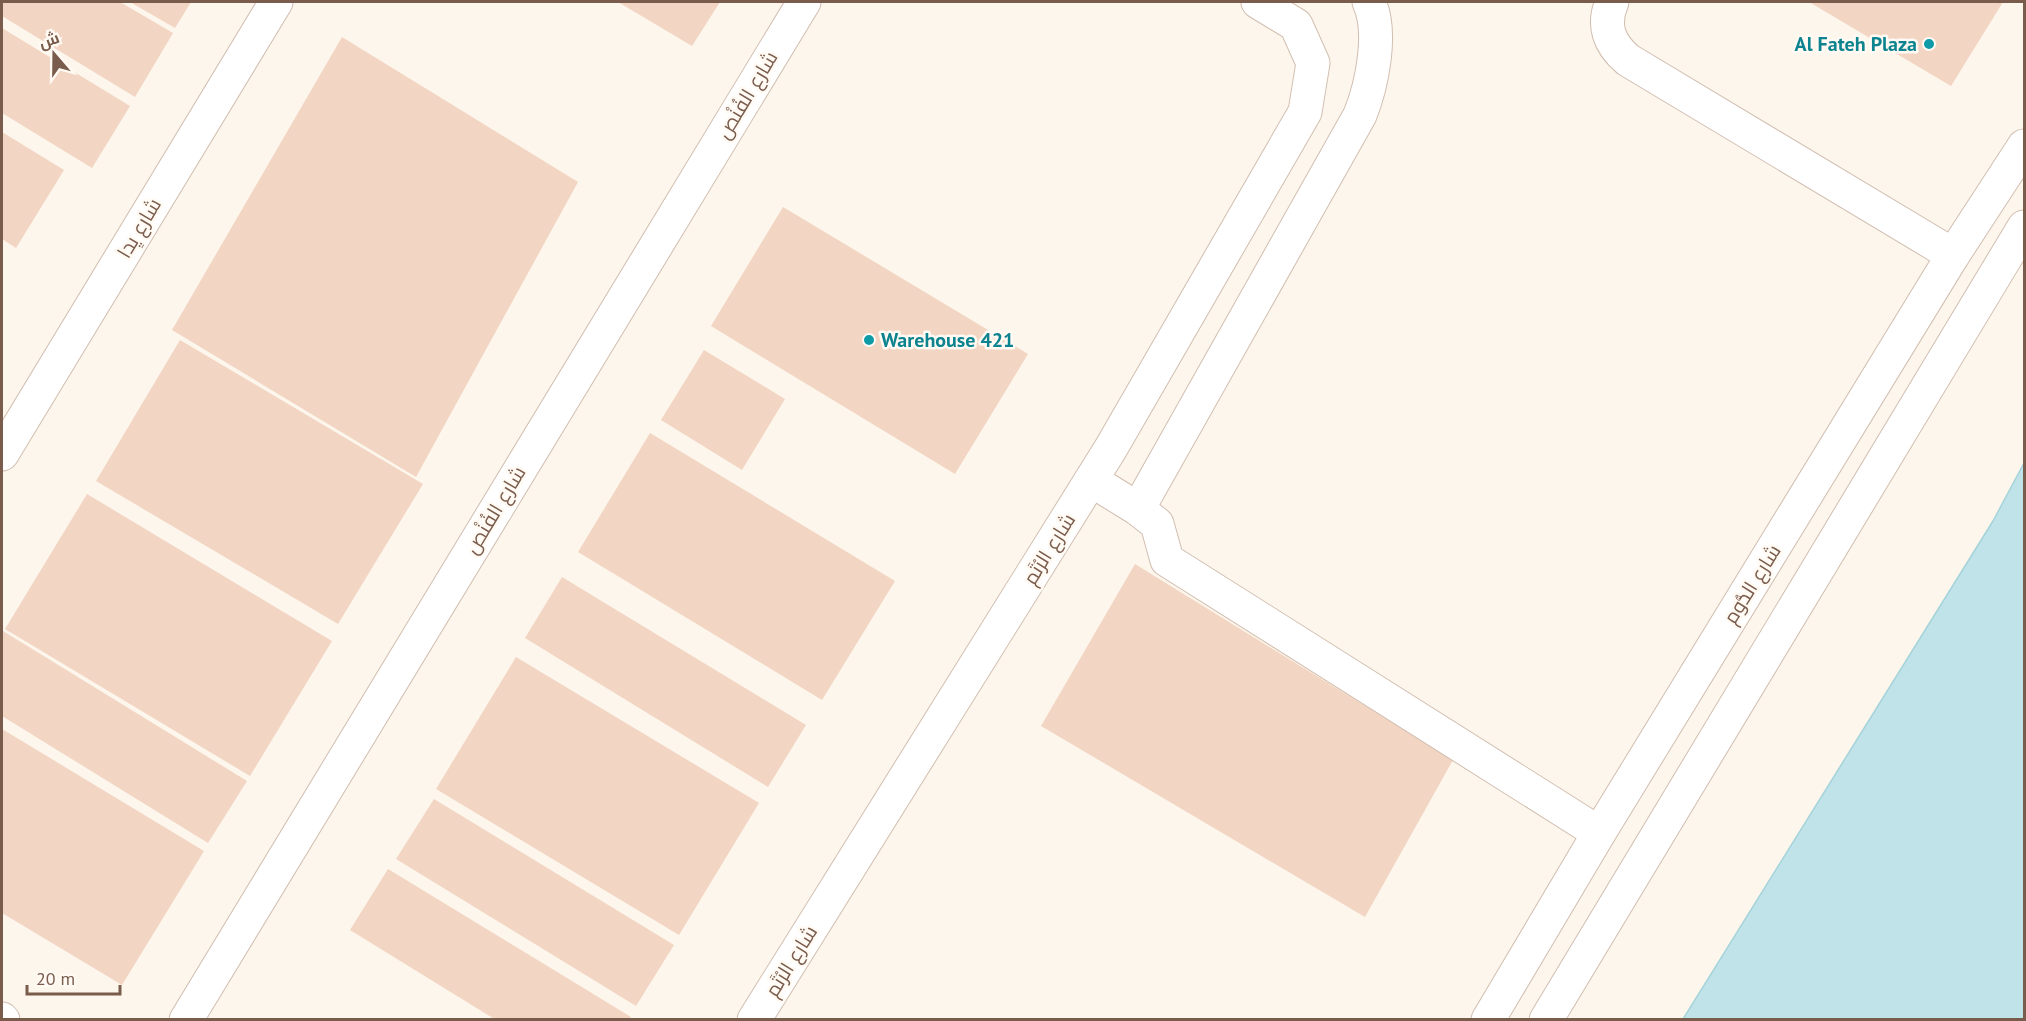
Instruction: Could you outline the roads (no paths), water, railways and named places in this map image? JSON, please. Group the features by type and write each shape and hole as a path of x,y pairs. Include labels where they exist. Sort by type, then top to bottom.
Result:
{"street":[{"name":"شارع يِدا","path":"2,454 276,2"},
{"name":"شارع الفُنْص","path":"186,1020 804,2"},
{"name":"شارع الرُتَم","path":"754,1020 1091,480 1305,112 1313,63 1296,25 1258,2"},
{"path":"1612,2 1607,20 1608,32 1612,43 1628,60 1953,255"},
{"path":"1138,509 1360,115 1373,72 1376,8"},
{"name":"شارع الدُّوم","path":"1488,1020 1599,833 1953,255 2023,152"},
{"path":"1546,1020 2025,227"},
{"path":"1091,480 1138,509 1157,524 1167,560 1599,833"}],"water":[{"path":"2024,463 2024,1019 1683,1019 1993,521"}],"place":[{"name":"Al Fateh Plaza","path":"1929,44"},
{"name":"Warehouse 421","path":"869,340"}]}
